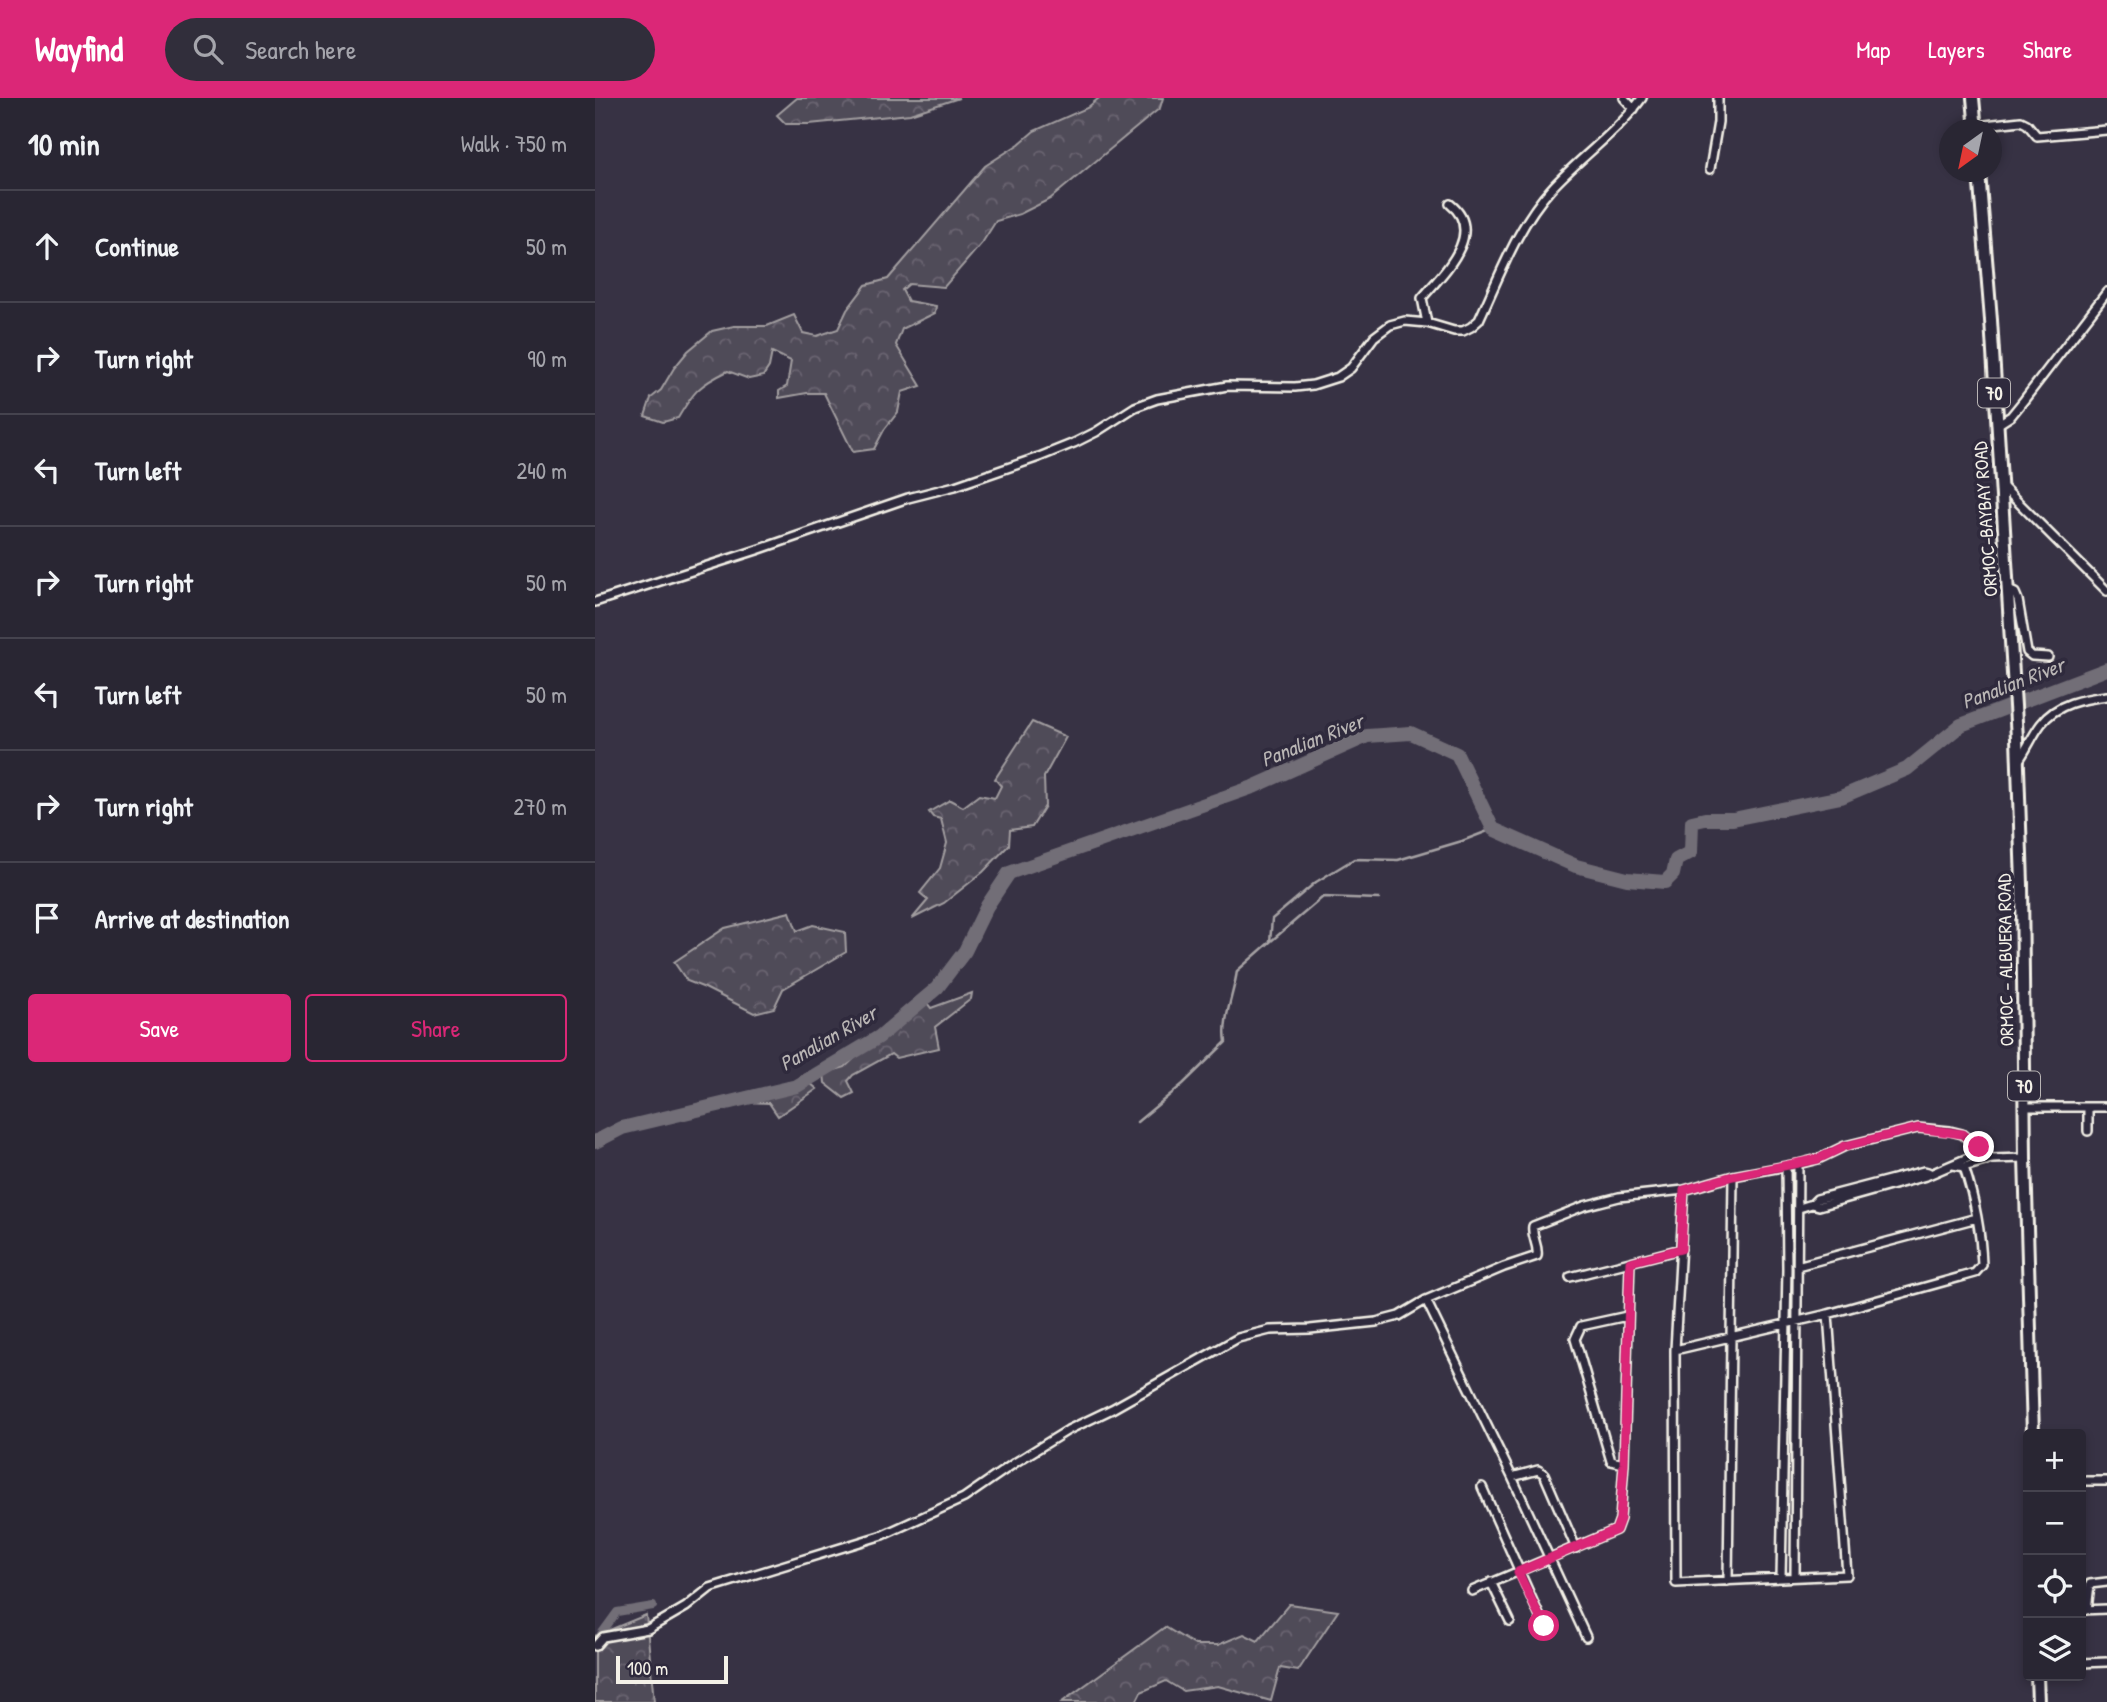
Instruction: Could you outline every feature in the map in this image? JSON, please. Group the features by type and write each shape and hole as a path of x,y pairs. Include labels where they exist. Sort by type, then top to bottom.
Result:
{"highway":[{"path":"1973,98 1975,119"},
{"name":"ORMOC-BAYBAY ROAD","path":"1980,182 2017,738"},
{"name":"ORMOC – ALBUERA ROAD","path":"2017,738 2033,1429"},
{"path":"2037,1681 2038,1702"}],"street":[{"path":"1624,98 1635,109"},
{"path":"595,602 1039,457 1074,443 1135,407 1157,399 1227,386 1313,385 1338,377 1351,368 1374,337 1390,325 1405,321 1463,331 1479,320 1511,250 1537,205 1552,187 1635,109 1642,98"},
{"path":"1710,169 1718,122 1718,98"},
{"path":"2002,124 2021,121 2037,136 2107,130"},
{"path":"1427,323 1422,298 1455,260 1462,246 1464,224 1457,210 1450,204"},
{"path":"1996,425 2018,408 2107,292"},
{"path":"2000,484 2106,588"},
{"path":"2008,590 2015,593 2018,600 2027,652 2032,656 2048,657"},
{"path":"2017,764 2042,723 2052,713 2067,704 2107,696"},
{"path":"2024,1107 2107,1107"},
{"path":"2088,1107 2088,1131"},
{"path":"595,1646 603,1637 647,1629 686,1607 711,1588 883,1535 964,1498 1068,1430 1112,1409 1238,1338 1270,1330 1376,1322 1399,1316 1426,1300 1537,1256 1533,1226 1584,1206 1619,1197 1684,1190 1733,1176 1798,1164 1818,1159 1845,1146 1918,1128 1962,1134 1989,1160"},
{"path":"1799,1208 1819,1206 1926,1176 1929,1172 1970,1157 1989,1160"},
{"path":"1953,1165 1963,1167 1989,1160 2025,1158"},
{"path":"1795,1577 1798,1164"},
{"path":"1781,1578 1788,1208 1786,1166"},
{"path":"1675,1350 1828,1314 1975,1273 1982,1265 1981,1234 1976,1202 1963,1167"},
{"path":"1728,1581 1733,1176"},
{"path":"1684,1190 1675,1350 1676,1583 1847,1575 1828,1314"},
{"path":"1797,1266 1977,1218"},
{"path":"1570,1277 1681,1249"},
{"path":"1472,1591 1616,1530 1620,1519 1624,1464 1630,1262"},
{"path":"1426,1300 1586,1637"},
{"path":"1624,1464 1611,1461 1575,1339 1581,1326 1627,1317"},
{"path":"1512,1477 1538,1470 1544,1474 1576,1548"},
{"path":"2086,1481 2107,1481"},
{"path":"1482,1487 1489,1497 1518,1572 1544,1626"},
{"path":"2086,1600 2089,1584 2107,1581"},
{"path":"1491,1582 1510,1621"},
{"path":"2086,1610 2107,1608"},
{"path":"2086,1663 2107,1662"}],"green space":[{"path":"797,98 959,98 910,114 786,124 777,115"},
{"path":"1099,98 1163,98 1160,108 1050,199 1020,214 996,221 982,243 944,287 909,284 902,290 908,301 936,306 935,313 902,329 896,345 921,386 902,392 898,412 874,449 853,452 824,393 779,398 779,391 787,386 791,361 772,352 769,367 763,376 749,379 728,371 698,390 678,418 663,422 645,416 651,398 661,390 674,368 688,351 712,331 734,326 767,326 794,315 803,333 817,336 838,329 847,310 866,285 888,279 985,166 1034,131 1087,108"},
{"path":"1032,722 1066,737 1044,777 1045,806 1032,827 1010,830 1009,845 983,872 944,903 912,919 928,900 920,893 940,868 947,843 941,819 933,817 929,812 950,800 963,807 979,795 995,798 1001,786 995,779"},
{"path":"790,912 797,931 813,925 845,932 846,952 783,989 774,1008 754,1013 687,981 674,962 725,928"},
{"path":"972,993 971,999 935,1027 939,1048 896,1058 891,1054 853,1075 848,1081 854,1093 844,1098 825,1083 824,1073 845,1067 879,1035 911,1012 921,995 931,1008"},
{"path":"788,1082 810,1083 817,1089 778,1116 769,1103 746,1102 744,1099 778,1092"},
{"path":"1289,1604 1338,1611 1298,1671 1280,1668 1271,1701 1218,1686 1183,1691 1166,1681 1141,1692 1136,1702 1062,1702 1165,1627 1195,1645 1218,1645 1244,1634 1258,1641"},
{"path":"646,1615 654,1702 595,1702 595,1636"}],"waterway":[{"name":"Panalian River","path":"595,1142 622,1128 797,1086 879,1037 937,988 965,951 987,906 1009,873 1253,787 1367,736 1411,733 1457,754 1493,829 1576,866 1627,879 1665,882 1673,874 1676,860 1691,852 1692,822 1733,819 1841,797 1907,769 1961,725 2107,669"},
{"path":"1137,1122 1183,1084 1226,1042 1227,1015 1237,971 1270,942 1272,919 1316,882 1354,859 1398,860 1493,829"},
{"path":"1270,942 1323,897 1379,899"},
{"path":"601,1634 617,1612 653,1606"},
{"path":"595,1640 601,1634"}],"route":[{"path":"1544,1626 1518,1572 1616,1530 1620,1519 1624,1464 1630,1262 1681,1249 1684,1190 1733,1176 1818,1159 1845,1146 1918,1128 1962,1134 1979,1147"}]}
